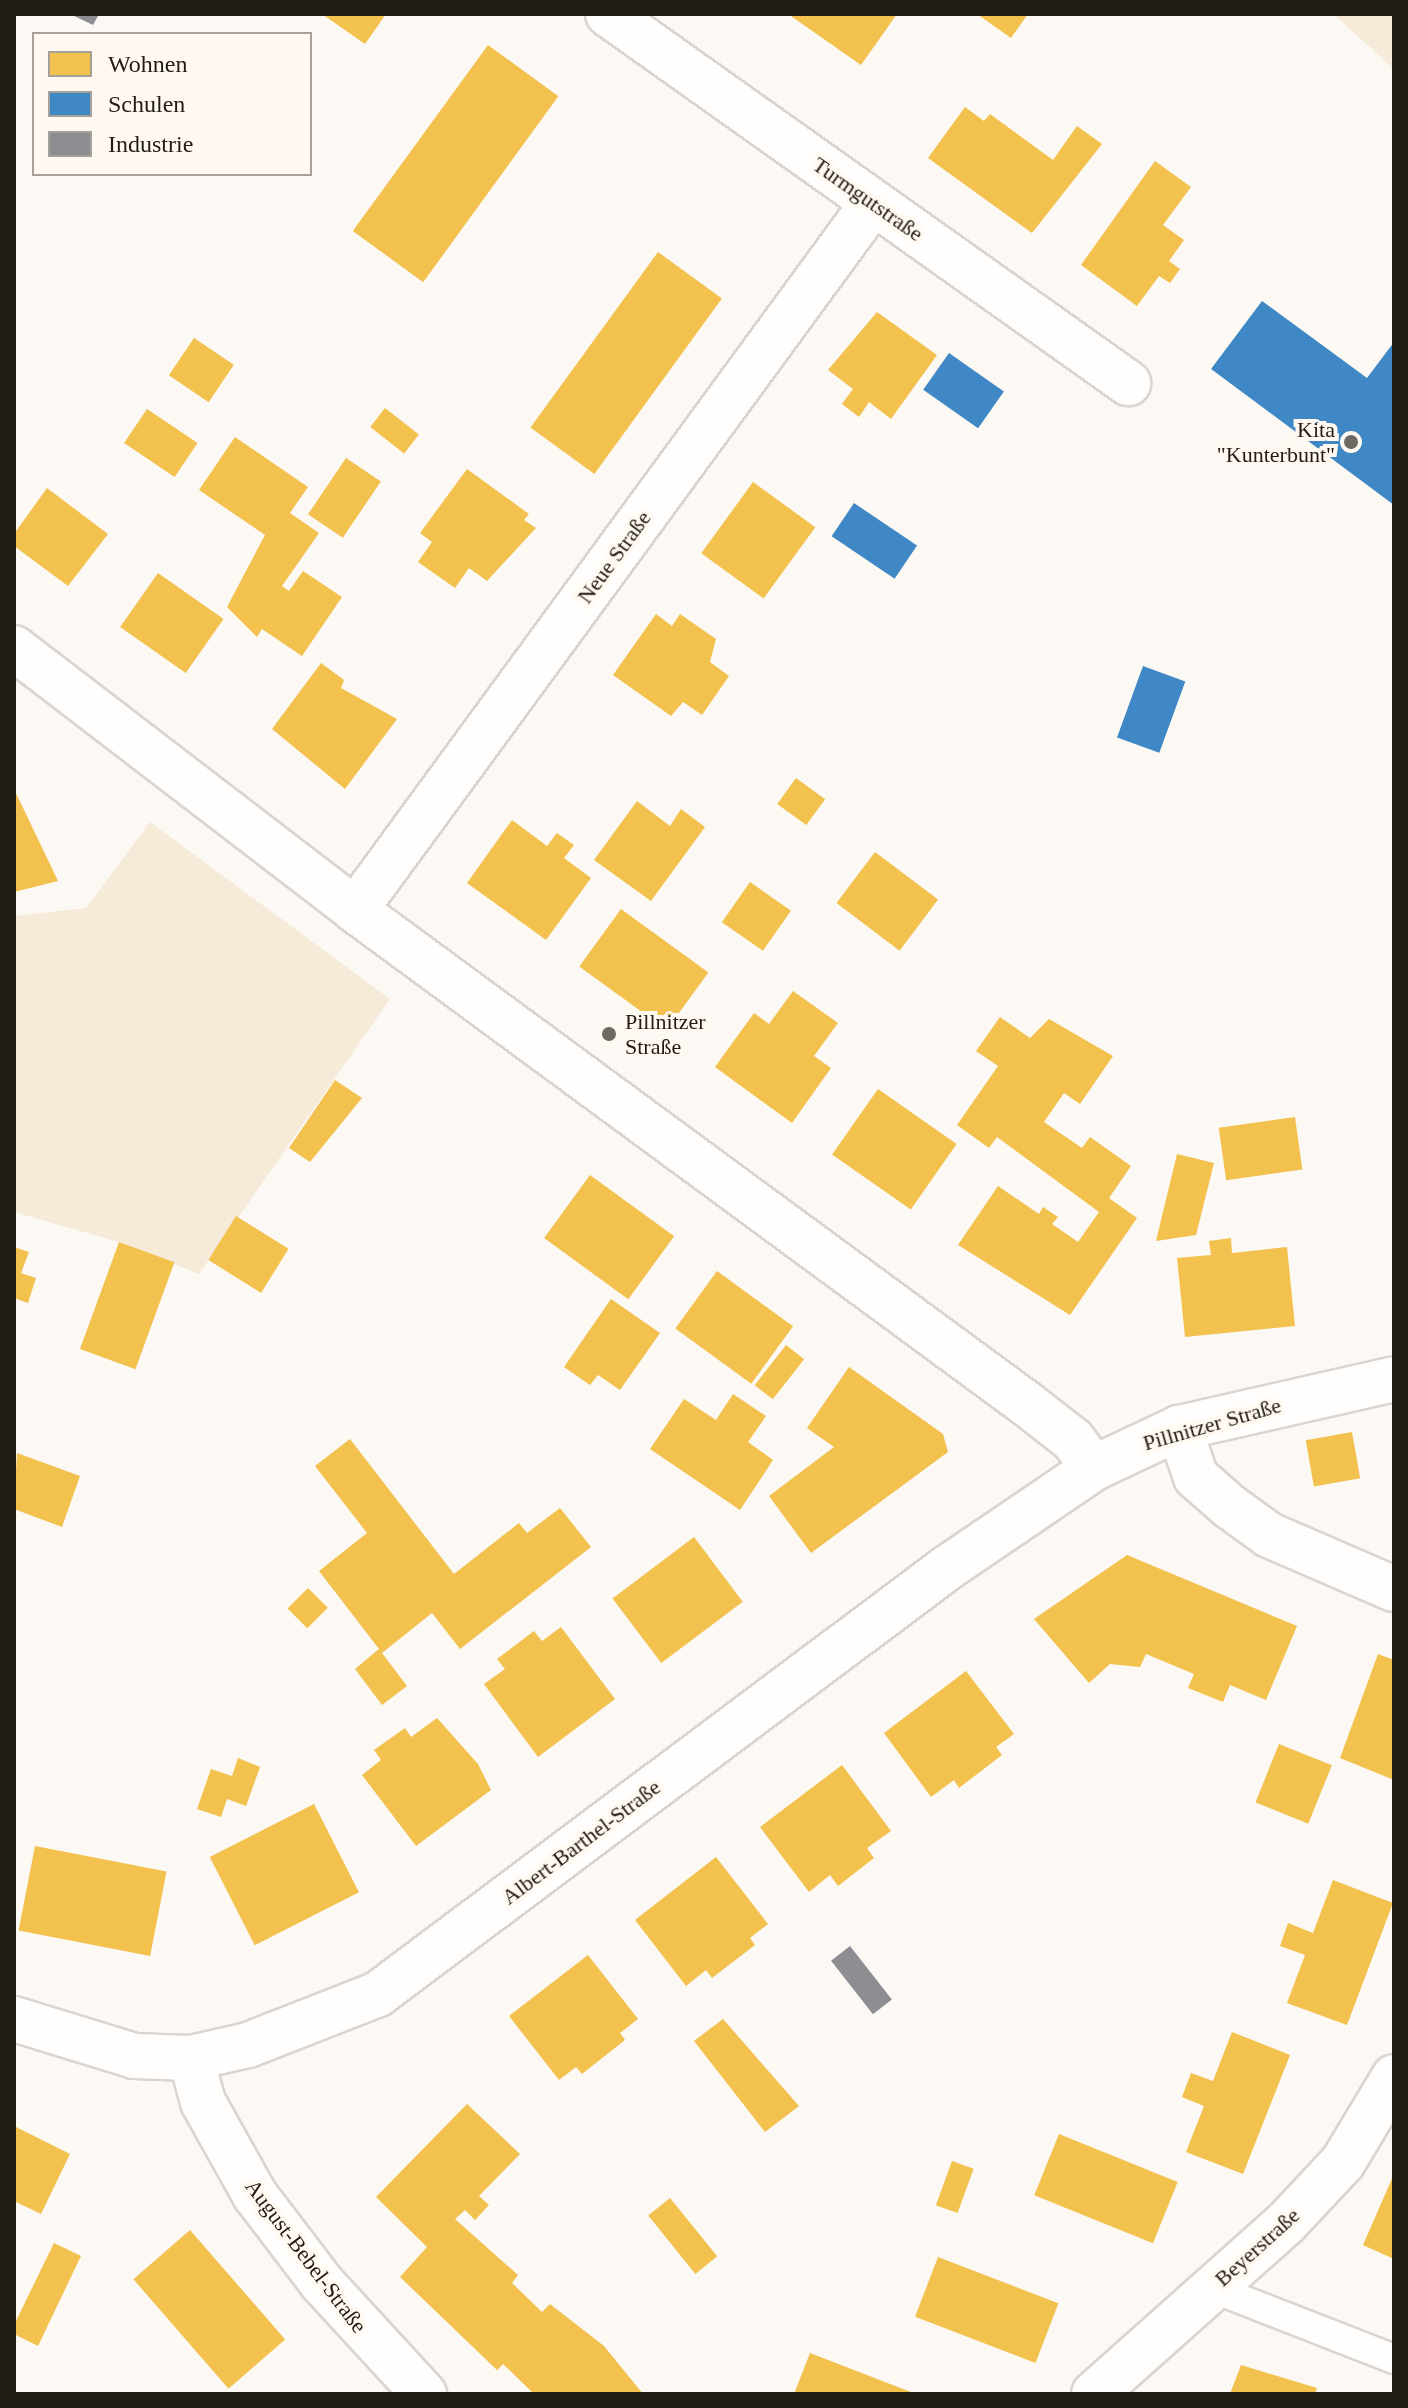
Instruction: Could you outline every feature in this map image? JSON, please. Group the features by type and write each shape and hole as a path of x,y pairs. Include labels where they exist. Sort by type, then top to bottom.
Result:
{"street":[{"name":"Turmgutstraße","path":"608,14 1128,383"},
{"name":"Neue Straße","path":"355,910 873,203"},
{"path":"14,648 355,910 1027,1404 1073,1440 1094,1468"},
{"name":"Pillnitzer Straße","path":"1094,1468 1179,1428 1394,1379"},
{"path":"1179,1428 1196,1477 1229,1506 1269,1535 1394,1589"},
{"name":"Albert-Barthel-Straße","path":"14,2019 134,2056 191,2058 248,2045 378,1994 947,1568 1094,1468"},
{"name":"August-Bebel-Straße","path":"191,2058 203,2102 255,2195 362,2331 424,2394"},
{"name":"Beyerstraße","path":"1094,2394 1212,2288 1343,2162 1394,2077"}],"lane":[{"path":"1212,2288 1394,2359"}],"shaded area":[{"path":"1333,14 1394,14 1394,70 1379,55"},
{"path":"150,822 390,999 199,1274 119,1242 14,1212 14,916 86,908"}],"building: Wohnen":[{"path":"322,14 386,14 365,44"},
{"path":"788,14 897,14 861,65"},
{"path":"977,14 1028,14 1011,38"},
{"path":"488,45 558,96 423,282 353,231"},
{"path":"965,107 984,121 990,114 1053,160 1077,126 1102,144 1032,233 928,158"},
{"path":"1155,161 1191,187 1163,225 1184,240 1169,261 1180,269 1170,283 1159,276 1137,306 1081,265"},
{"path":"658,252 722,298 594,474 530,428"},
{"path":"877,312 937,355 891,419 869,402 859,417 842,404 853,389 828,370"},
{"path":"194,338 234,365 209,402 169,375"},
{"path":"385,408 419,434 404,453 370,427"},
{"path":"147,409 198,443 175,477 124,443"},
{"path":"235,437 308,487 290,513 319,533 282,586 289,591 303,571 342,597 302,656 262,629 257,637 227,607 265,535 199,490"},
{"path":"346,458 381,481 343,538 308,514"},
{"path":"467,469 529,514 524,520 536,528 487,581 469,568 455,588 418,562 432,542 420,533"},
{"path":"753,482 815,527 764,598 701,553"},
{"path":"47,488 108,534 68,586 14,546 14,534"},
{"path":"158,573 224,619 186,673 120,627"},
{"path":"656,614 672,626 680,614 716,639 710,662 729,676 702,715 683,702 671,716 613,675"},
{"path":"321,663 344,680 341,688 397,719 345,789 272,729"},
{"path":"796,778 825,799 806,825 777,804"},
{"path":"14,789 58,881 14,892"},
{"path":"637,801 670,826 681,809 705,827 651,901 594,860"},
{"path":"512,820 547,846 557,833 574,845 564,858 591,878 546,940 467,883"},
{"path":"875,852 938,900 900,951 836,903"},
{"path":"750,882 791,911 763,951 722,922"},
{"path":"621,909 708,972 667,1030 579,966"},
{"path":"793,991 838,1023 814,1056 831,1068 792,1123 715,1067 754,1013 769,1024"},
{"path":"1000,1017 1030,1038 1049,1019 1113,1056 1080,1104 1064,1093 1044,1122 1082,1148 1090,1137 1131,1166 1109,1198 1137,1218 1070,1315 958,1245 998,1186 1039,1214 1043,1207 1058,1217 1052,1224 1078,1242 1099,1212 997,1137 989,1148 957,1125 998,1066 976,1051"},
{"path":"335,1080 362,1098 310,1162 289,1148"},
{"path":"878,1089 957,1144 911,1210 832,1155"},
{"path":"1295,1117 1302,1169 1226,1180 1219,1128"},
{"path":"1177,1154 1214,1163 1196,1235 1156,1241"},
{"path":"590,1175 674,1236 628,1299 544,1238"},
{"path":"236,1216 289,1249 261,1293 208,1260"},
{"path":"1231,1238 1232,1253 1287,1247 1295,1326 1185,1337 1177,1258 1211,1255 1209,1241"},
{"path":"119,1242 174,1262 135,1369 80,1349"},
{"path":"14,1247 29,1252 21,1273 36,1278 28,1303 14,1298"},
{"path":"717,1271 793,1326 751,1384 675,1328"},
{"path":"611,1299 660,1333 620,1390 598,1375 590,1385 564,1367"},
{"path":"786,1345 804,1359 773,1399 755,1385"},
{"path":"849,1367 943,1434 948,1452 811,1553 769,1496 834,1447 807,1428"},
{"path":"733,1394 766,1416 748,1442 773,1460 740,1510 650,1449 684,1399 716,1420"},
{"path":"1352,1432 1360,1478 1314,1486 1306,1440"},
{"path":"350,1439 454,1574 519,1523 527,1533 560,1508 591,1547 460,1649 432,1613 382,1653 407,1686 382,1705 355,1669 379,1649 319,1571 367,1533 315,1466"},
{"path":"17,1453 80,1476 62,1527 14,1509"},
{"path":"694,1537 743,1602 661,1663 613,1598"},
{"path":"1127,1555 1297,1626 1266,1700 1230,1685 1223,1702 1188,1688 1194,1674 1146,1654 1140,1667 1110,1664 1089,1683 1034,1619"},
{"path":"308,1588 328,1608 307,1628 287,1609"},
{"path":"561,1627 615,1699 538,1757 484,1684 505,1669 497,1659 534,1631 542,1641"},
{"path":"1378,1654 1394,1660 1394,1780 1340,1758"},
{"path":"966,1671 1014,1734 996,1747 1002,1755 959,1788 954,1780 931,1797 884,1733"},
{"path":"437,1718 478,1764 491,1790 416,1846 362,1775 381,1760 374,1750 405,1728 411,1737"},
{"path":"1279,1744 1332,1765 1308,1824 1255,1802"},
{"path":"238,1758 260,1767 246,1806 227,1799 221,1817 197,1809 211,1769 232,1776"},
{"path":"842,1765 891,1831 867,1848 874,1858 838,1886 830,1875 809,1892 760,1827"},
{"path":"314,1804 359,1892 255,1945 210,1857"},
{"path":"35,1846 167,1872 150,1956 19,1930"},
{"path":"716,1857 768,1924 750,1938 755,1945 712,1978 706,1970 686,1986 635,1920"},
{"path":"1333,1880 1393,1903 1347,2025 1287,2003 1305,1955 1280,1946 1288,1923 1313,1933"},
{"path":"588,1955 638,2019 620,2033 625,2040 582,2074 576,2067 559,2080 509,2016"},
{"path":"723,2019 799,2106 765,2132 694,2041"},
{"path":"1232,2032 1290,2055 1243,2174 1186,2152 1204,2106 1182,2097 1191,2073 1213,2081"},
{"path":"467,2104 520,2154 479,2196 489,2205 475,2220 465,2210 455,2219 518,2275 512,2283 542,2312 550,2304 604,2346 643,2394 534,2394 503,2364 497,2370 400,2277 427,2247 376,2197"},
{"path":"14,2126 70,2154 41,2214 14,2201"},
{"path":"1059,2134 1178,2182 1153,2243 1034,2195"},
{"path":"952,2161 974,2169 958,2213 936,2205"},
{"path":"1394,2174 1394,2259 1363,2245"},
{"path":"670,2198 717,2256 695,2274 648,2216"},
{"path":"190,2230 285,2339 229,2389 133,2279"},
{"path":"54,2243 81,2256 38,2346 14,2334 14,2325"},
{"path":"938,2257 1058,2303 1035,2363 915,2317"},
{"path":"810,2353 916,2394 794,2394"},
{"path":"1241,2365 1317,2388 1315,2394 1230,2394"}],"building: Schulen":[{"name":"Kita \"Kunterbunt\"","path":"1262,301 1367,378 1394,342 1394,505 1211,369"},
{"path":"949,353 1004,391 978,428 923,390"},
{"path":"854,503 917,545 895,579 832,536"},
{"path":"1143,666 1185,681 1159,753 1117,737"}],"building: Industrie":[{"path":"70,14 99,14 93,25"},
{"path":"850,1946 892,2000 873,2014 831,1961"}],"place":[{"name":"Kita \"Kunterbunt\"","path":"1351,442"},
{"name":"Pillnitzer Straße","path":"609,1034"}]}
